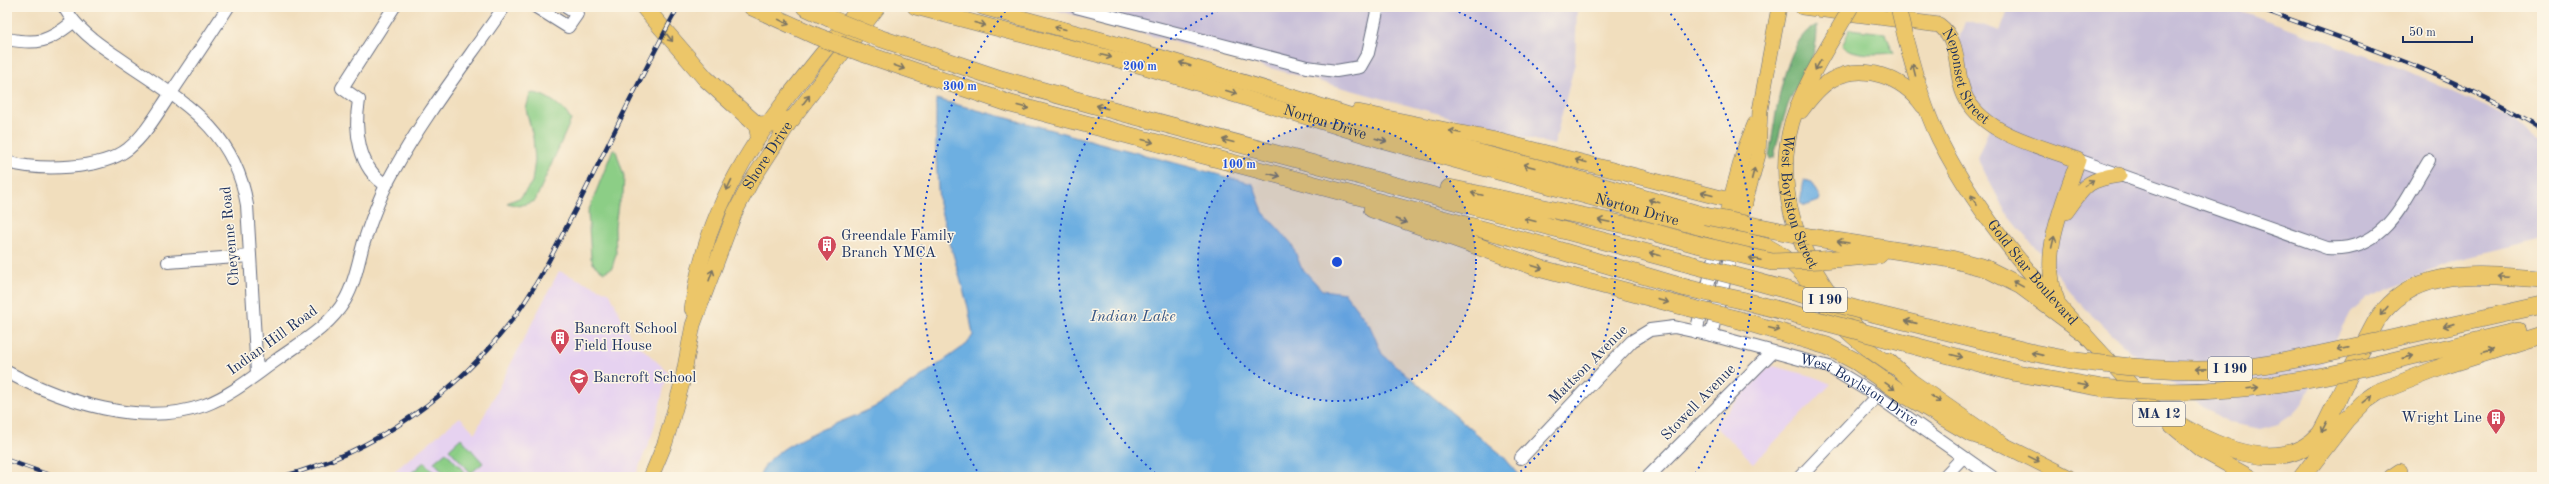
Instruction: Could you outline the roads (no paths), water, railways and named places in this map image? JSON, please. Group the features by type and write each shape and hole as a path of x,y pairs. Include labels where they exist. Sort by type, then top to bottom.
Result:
{"highway":[{"path":"644,7 706,79 760,128 792,119"},
{"name":"I 190","path":"752,7 816,36 862,54 1004,102 1534,243 1686,288 1741,300 2017,373 2102,388 2170,393 2215,392 2289,384 2542,327"},
{"name":"I 190","path":"805,7 876,37 1001,79 1863,311 2034,353 2076,361 2129,367 2180,370 2229,368 2272,363 2381,341 2542,305"},
{"path":"1302,101 1409,135 1705,216 1810,237 1951,259 1985,268 2021,286 2083,332"},
{"path":"1313,163 1571,214 1772,262 1822,260 1869,255 1951,259"},
{"path":"1313,185 1397,220 1542,269 1736,319 1827,346 1857,362 1900,392 1970,433 2000,443"},
{"path":"2149,405 2229,454 2261,464 2285,462 2306,450 2321,434 2377,320 2387,307 2402,295 2426,282 2453,276 2542,279"},
{"path":"2302,477 2355,410 2372,396 2387,387 2463,359 2542,335"}],"main road":[{"name":"Shore Drive","path":"693,325 692,311 695,285 709,233 732,178 760,128 860,7"},
{"name":"Shore Drive","path":"651,477 666,443 675,410 693,325 735,212 751,182 792,119 878,7"},
{"name":"Norton Drive","path":"915,7 1145,67 1384,141 1728,237 1767,246 1791,261 1854,339 1894,367"},
{"name":"Norton Drive","path":"982,7 1223,75 1302,101 1496,140 1738,202"},
{"path":"1728,237 1738,202 1758,156 1760,110 1776,33 1779,7"},
{"name":"Neponset Street","path":"1802,7 1939,25 1952,39 1962,90 1966,99 1981,117 1999,130 2078,160"},
{"name":"West Boylston Street","path":"1851,7 1803,93 1792,123 1786,175 1786,190 1792,220 1798,237 1822,279 1863,335 1894,367 2000,443 2068,477"},
{"name":"Gold Star Boulevard","path":"1898,7 1916,78 1932,121 1956,171 1977,206 2014,255 2149,405 2201,450 2250,477"},
{"path":"1792,123 1813,96 1830,81 1845,74 1861,72 1882,75 1900,85 1914,96 1932,121"},
{"path":"2060,307 2053,290 2049,269 2051,247 2078,160"},
{"path":"2057,224 2082,188 2097,178 2119,174"},
{"path":"2391,477 2400,471 2398,477"}],"street":[{"name":"Cheyenne Road","path":"64,7 73,22 92,40 170,94 208,124 227,146 234,160 244,188 250,256 257,374"},
{"path":"7,162 30,167 51,167 89,163 113,158 127,150 139,138 228,7"},
{"path":"386,185 369,167 359,144 356,125 359,100 342,88 394,7"},
{"name":"Indian Hill Road","path":"7,372 75,400 121,411 154,413 185,410 206,404 232,391 316,332 344,302 351,289 372,218 386,185 414,137 504,7"},
{"path":"536,7 568,27 577,14 566,7"},
{"path":"1076,7 1307,67 1336,71 1360,67 1367,57 1378,7"},
{"path":"7,39 26,43 41,42 56,36 73,22"},
{"path":"2078,160 2328,248 2344,250 2359,246 2376,236 2388,224 2429,160"},
{"path":"1696,332 1728,237"},
{"path":"1711,335 1728,237"},
{"path":"168,262 250,256"},
{"name":"Mattson Avenue","path":"1521,458 1636,337 1658,328 1674,327 1696,332"},
{"name":"West Boylston Drive","path":"1696,332 1829,367 1878,396 1992,477"},
{"name":"Stowell Avenue","path":"1648,477 1772,352"},
{"path":"1800,477 1878,396"},
{"path":"1944,477 1964,457"}],"water":[{"name":"Indian Lake","path":"936,99 1253,184 1263,212 1292,244 1301,267 1322,290 1345,293 1370,326 1382,354 1502,455 1521,477 759,477 766,464 778,452 813,433 882,403 967,344 973,335 968,307 939,204 936,158"},
{"path":"1804,180 1811,182 1820,198 1819,201 1805,206 1800,203"}],"railway":[{"path":"281,477 316,466 381,436 412,416 440,395 467,371 492,344 515,316 541,276 678,7"},
{"path":"2256,7 2366,47 2438,76 2508,109 2542,129"},
{"path":"7,460 55,477"}],"place":[{"name":"Greendale Family Branch YMCA","path":"827,262"},
{"name":"Bancroft School Field House","path":"560,355"},
{"name":"Bancroft School","path":"579,395"},
{"name":"Wright Line","path":"2496,435"}]}
